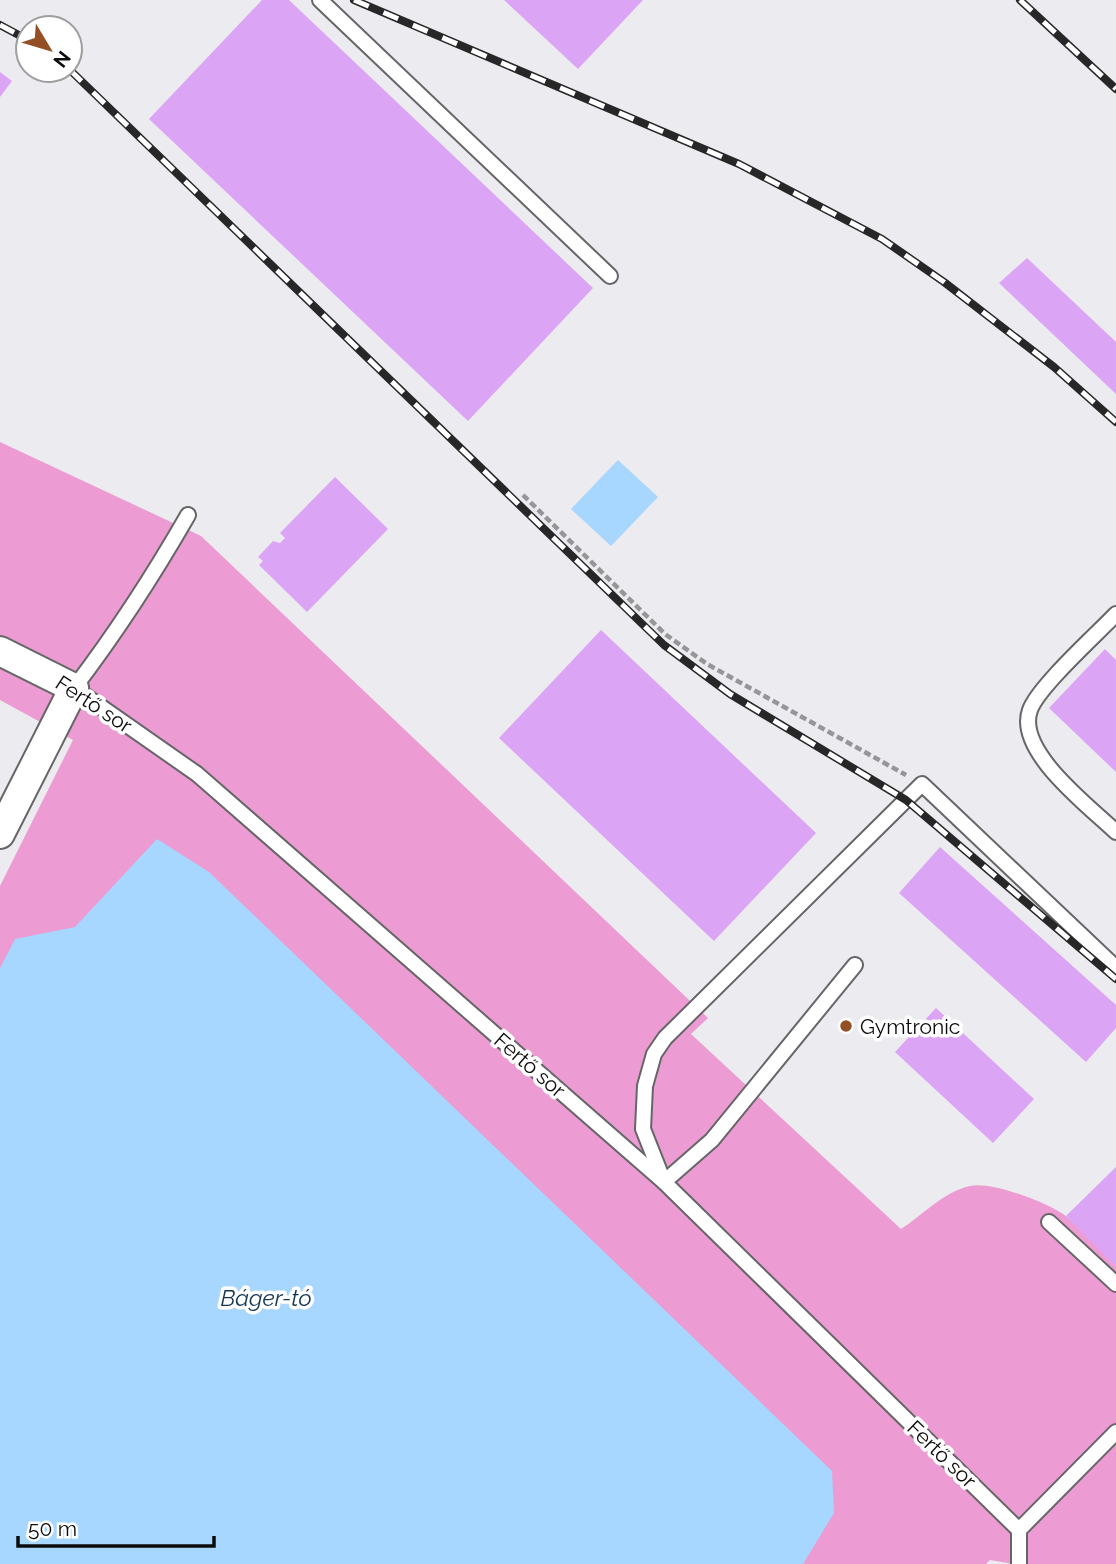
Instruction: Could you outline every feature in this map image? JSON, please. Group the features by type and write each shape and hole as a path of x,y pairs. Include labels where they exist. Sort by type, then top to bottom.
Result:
{"street":[{"name":"Fertő sor","path":"0,651 74,688"},
{"path":"0,834 74,688"}],"lane":[{"path":"320,0 610,276"},
{"path":"74,688 145,589 188,515"},
{"path":"1116,614 1044,690 1030,711 1030,734 1045,764 1116,832"},
{"name":"Fertő sor","path":"74,688 197,774 664,1182 1019,1530"},
{"path":"855,965 712,1140 664,1182 643,1129 645,1086 654,1054 665,1038 922,783 1116,968"},
{"path":"1049,1222 1116,1284"},
{"path":"1018,1564 1019,1530 1116,1432"}],"path":[{"path":"523,495 665,634 707,664 922,783"}],"shaded area":[{"path":"0,442 201,536 708,1018 691,1034 901,1229 951,1193 979,1185 1034,1200 1059,1211 1080,1228 1116,1267 1116,1564 1013,1564 990,1560 986,1564 0,1564 0,886 73,740 0,700"}],"water":[{"path":"618,460 658,497 611,546 571,509"},
{"name":"Báger-tó","path":"157,839 209,872 832,1471 834,1513 803,1564 0,1564 0,968 15,939 75,927"}],"building":[{"path":"262,0 289,0 593,288 468,421 149,119"},
{"path":"504,0 643,0 578,69"},
{"path":"0,72 12,81 0,97"},
{"path":"1027,258 1116,342 1116,394 999,283"},
{"path":"335,477 388,529 307,612 259,565 263,561 258,557 273,541 280,543 285,538 280,533"},
{"path":"601,630 816,833 714,941 499,738"},
{"path":"1105,649 1116,660 1116,772 1049,708"},
{"path":"940,847 1116,1005 1116,1028 1086,1062 899,893"},
{"path":"936,1008 1034,1099 993,1143 895,1052"},
{"path":"1116,1167 1116,1267 1066,1216"}],"railway":[{"path":"354,0 739,164 882,239 944,282 1054,367 1116,422"},
{"path":"1020,0 1116,89"},
{"path":"0,25 14,32"},
{"path":"84,84 664,645 730,694 906,800 1116,979"}],"place":[{"name":"Gymtronic","path":"846,1026"}]}
